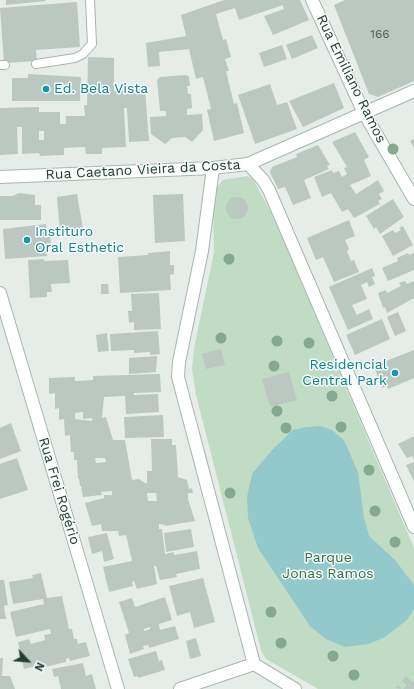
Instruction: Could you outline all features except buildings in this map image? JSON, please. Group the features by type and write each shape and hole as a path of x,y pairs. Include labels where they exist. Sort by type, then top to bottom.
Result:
{"street":[{"name":"Rua Emiliano Ramos","path":"312,0 364,113 414,199"},
{"name":"Rua Caetano Vieira da Costa","path":"0,176 213,168 248,164 414,91"},
{"path":"248,164 263,180 269,190 414,527"},
{"path":"213,168 202,251 179,362 178,377 254,664 295,689"},
{"name":"Rua Frei Rogério","path":"0,293 118,689"},
{"path":"180,689 254,664"}],"lane":[{"path":"36,64 75,58 83,54 92,44 90,0"}],"green space":[{"name":"Parque Jonas Ramos","path":"247,176 253,179 274,218 414,548 414,689 318,689 266,659 261,650 196,395 192,369 194,348 214,252 213,208 216,188 223,180"}],"water":[{"path":"320,426 332,430 344,440 358,472 364,518 369,536 395,560 414,585 414,609 407,620 385,637 369,644 345,647 326,639 310,626 258,548 248,518 247,497 252,474 272,450 293,430"}],"place":[{"name":"Ed. Bela Vista","path":"46,89"},
{"name":"Instituro Oral Esthetic","path":"27,240"},
{"name":"Residencial Central Park","path":"395,373"}]}
